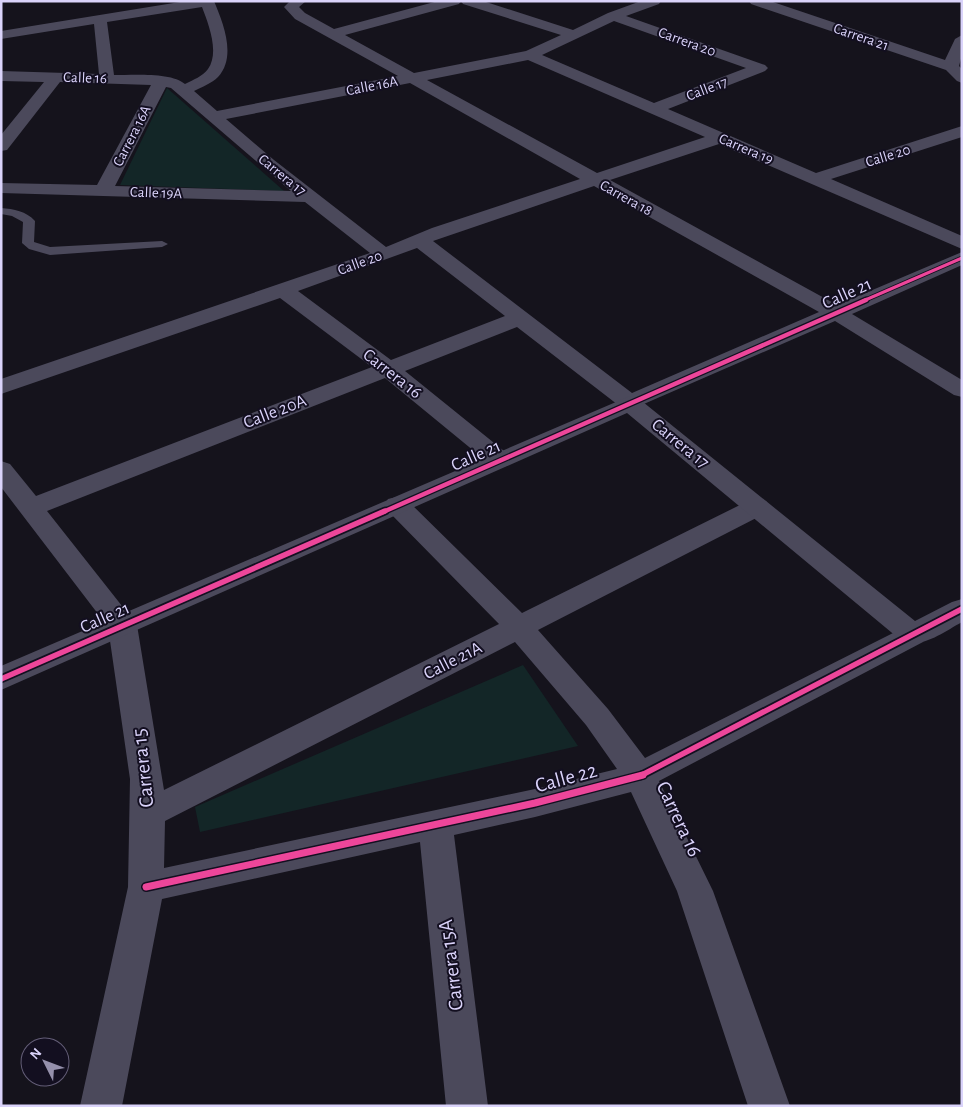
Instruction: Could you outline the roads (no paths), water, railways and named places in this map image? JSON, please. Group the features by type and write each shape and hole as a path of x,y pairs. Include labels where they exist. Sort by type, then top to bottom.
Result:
{"street":[{"path":"333,34 454,1"},
{"path":"468,1 572,34"},
{"name":"Calle 16A","path":"213,117 530,55 613,16 654,1"},
{"name":"Carrera 21","path":"756,1 956,73"},
{"path":"1,35 207,2 218,32 221,53 214,72 171,84"},
{"name":"Carrera 18","path":"295,4 300,16 414,77 593,179 836,313 962,390"},
{"name":"Carrera 20","path":"613,16 760,68"},
{"path":"100,19 107,79"},
{"path":"956,73 952,60 962,38"},
{"name":"Carrera 19","path":"530,55 962,243"},
{"name":"Calle 17","path":"653,109 760,68"},
{"name":"Calle 16","path":"1,76 107,79 171,84"},
{"path":"1,146 55,78"},
{"name":"Carrera 17","path":"171,84 384,255"},
{"name":"Carrera 16A","path":"104,191 171,84"},
{"name":"Calle 20","path":"814,179 930,143 962,131"},
{"name":"Calle 20","path":"1,387 384,255 419,240 593,179 719,138"},
{"name":"Calle 19A","path":"1,188 311,197"},
{"name":"Carrera 17","path":"419,240 630,403 913,635"},
{"name":"Calle 21","path":"1,679 962,258"},
{"name":"Carrera 16","path":"283,290 387,368 500,460"},
{"name":"Calle 20A","path":"30,508 520,318"},
{"name":"Carrera 15","path":"1,469 122,625 147,779 146,887 101,1106"},
{"name":"Carrera 16","path":"397,505 520,627 597,718 640,776 695,891 769,1106"},
{"name":"Calle 21A","path":"148,814 757,507"},
{"name":"Calle 22","path":"146,887 535,803 640,776 962,609"},
{"name":"Carrera 15A","path":"435,824 467,1106"}],"lane":[{"path":"1,212 17,213 24,216 29,222 28,243 41,250 162,244"}]}
